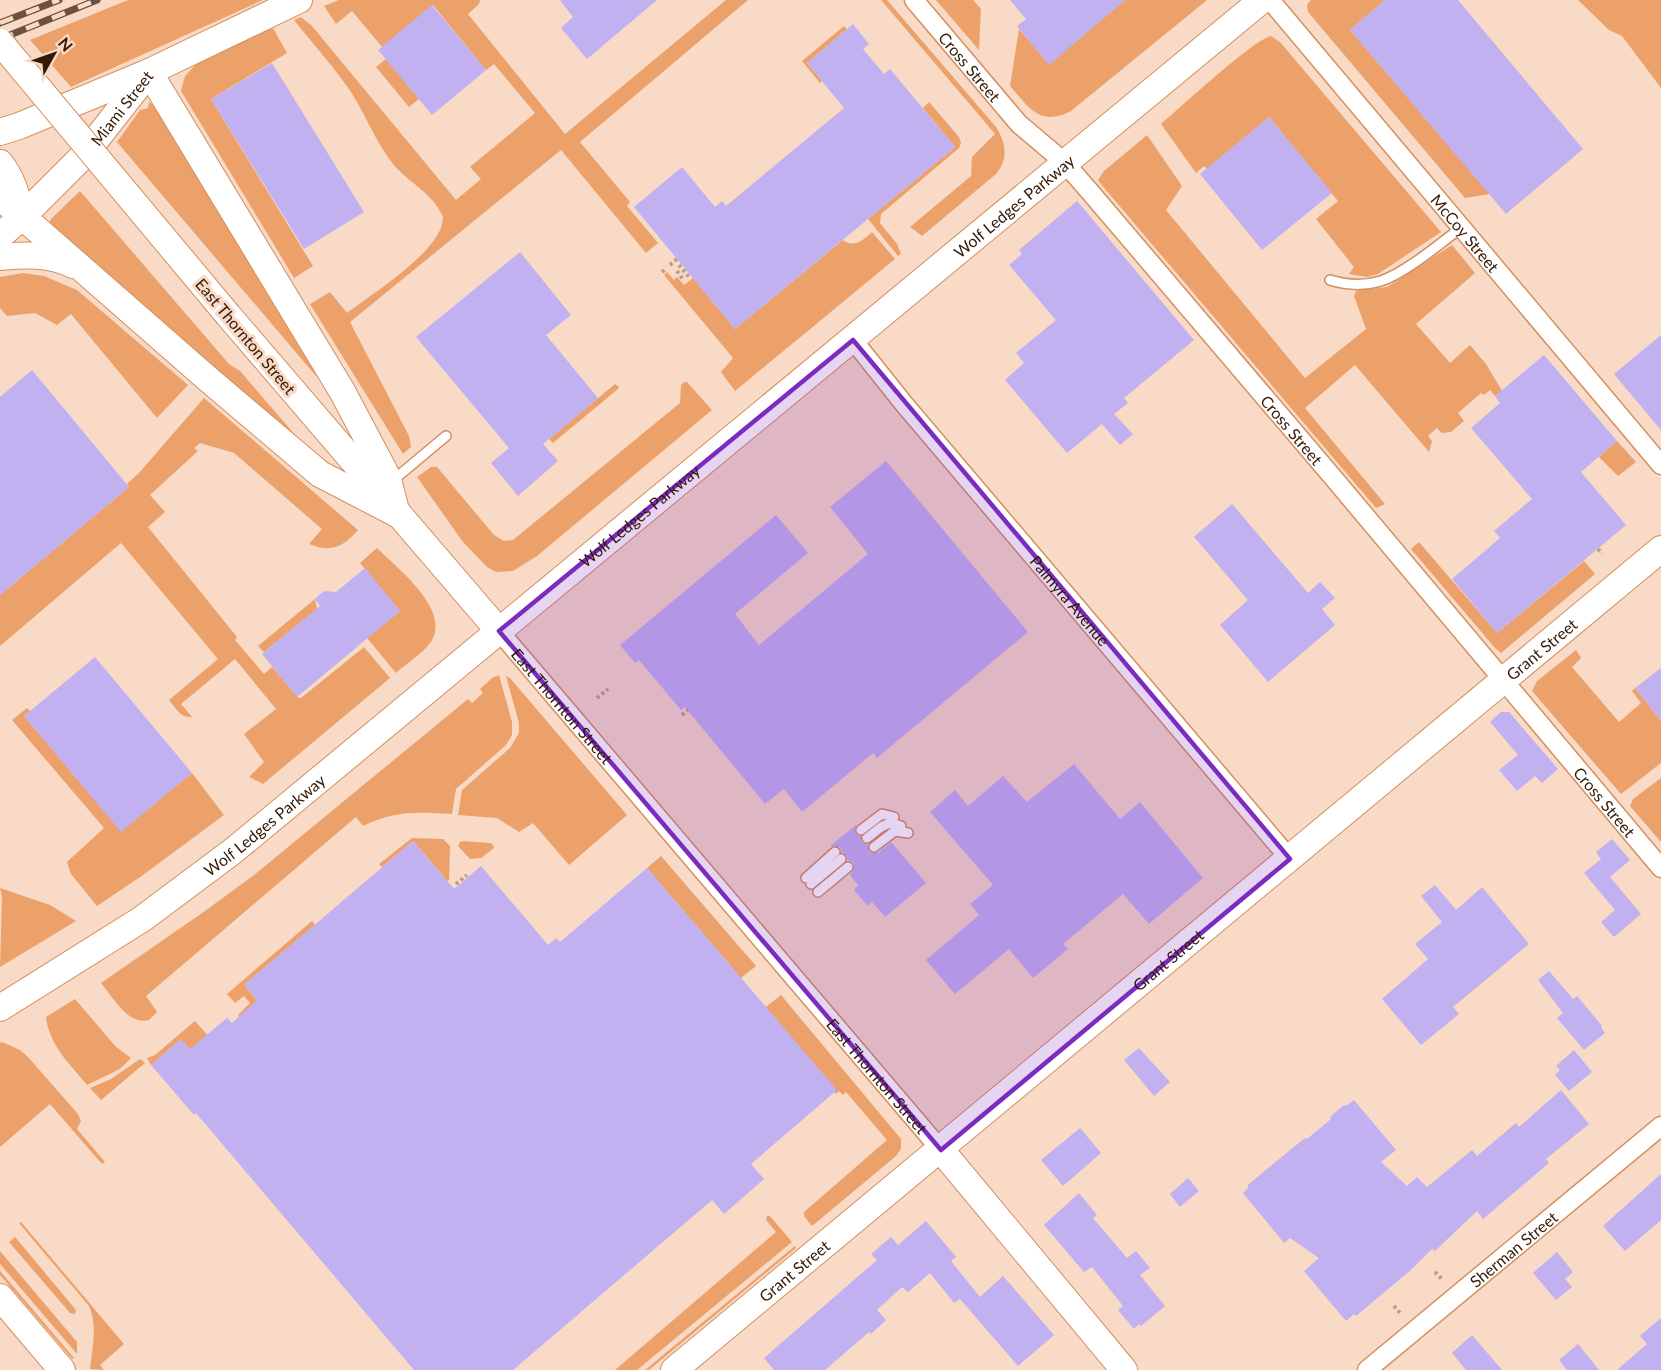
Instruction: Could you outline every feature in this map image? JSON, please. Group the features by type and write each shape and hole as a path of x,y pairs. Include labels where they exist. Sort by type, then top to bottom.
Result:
{"main road":[{"name":"Miami Street","path":"0,236 84,155 149,72 299,0"},
{"name":"Wolf Ledges Parkway","path":"0,1008 142,919 193,882 286,808 1262,0"},
{"name":"East Thornton Street","path":"0,42 228,315 499,631"},
{"path":"0,132 149,72 342,391 387,476 398,514"},
{"path":"0,163 8,173 22,217"},
{"path":"0,196 320,474 398,514"},
{"path":"0,257 45,256 62,260 84,270"},
{"name":"Grant Street","path":"674,1370 1661,549"},
{"name":"East Thornton Street","path":"941,1150 1125,1370"},
{"path":"0,1297 62,1370"}],"street":[{"name":"Cross Street","path":"914,0 1019,124 1065,162 1661,868"},
{"name":"McCoy Street","path":"1270,0 1661,465"},
{"name":"Palmyra Avenue","path":"853,340 917,419 1290,859"},
{"name":"East Thornton Street","path":"499,631 941,1150"},
{"name":"Sherman Street","path":"1367,1370 1661,1126"}],"lane":[{"path":"1330,280 1356,284 1381,281 1410,264 1462,227"},
{"path":"389,484 446,436"},
{"path":"874,847 895,831 905,830 893,823 884,824 864,834 882,814 894,817"},
{"path":"808,881 841,859 818,892"}],"path":[{"path":"670,265 677,259"},
{"path":"679,265 689,277"},
{"path":"676,271 684,281"},
{"path":"1598,549 1602,554"},
{"path":"597,698 608,689"},
{"path":"682,715 688,710"},
{"path":"456,884 467,875"},
{"path":"1436,1272 1443,1280"},
{"path":"1394,1306 1401,1314"}],"highlighted area":[{"path":"853,340 1290,859 941,1150 499,631"}],"shaded area":[{"path":"128,0 263,0 71,87 30,40"},
{"path":"339,0 480,0 479,4 468,14 565,134 726,0 748,0 580,142 630,202 627,206 658,243 646,253 561,150 350,322 409,436 411,447 403,454 310,304 330,292 347,313 389,283 420,256 440,230 443,217 433,201 393,164 351,92 294,20 301,17 312,26 456,200 481,179 470,167 535,113 494,64 486,70 433,5 382,47 352,11 336,24 324,6"},
{"path":"881,0 887,0 996,127 1004,145 1003,163 996,174 922,236 910,227 971,176 972,157 995,134"},
{"path":"936,0 973,0 981,9 979,50"},
{"path":"1125,0 1207,0 1071,111 1051,117 1043,116 1029,108 1010,86 1019,29 1049,64"},
{"path":"1311,0 1385,0 1350,30 1490,194 1465,198 1308,12 1307,5"},
{"path":"1578,0 1661,0 1661,88 1622,36 1609,30"},
{"path":"844,26 847,29 807,63 822,81 820,83 802,61"},
{"path":"273,28 287,53 211,99 313,266 294,278 181,91 185,76 198,62"},
{"path":"1271,36 1280,42 1441,232 1378,274 1367,277 1349,274 1354,267 1316,219 1338,201 1269,117 1207,169 1204,166 1196,173 1161,124 1233,61"},
{"path":"386,59 419,99 409,107 376,67"},
{"path":"149,102 156,107 321,372 316,376 117,142 140,110 148,108"},
{"path":"929,102 959,137 961,143 959,148 881,214 880,223 897,244 901,254 898,256 868,219 955,147 923,108"},
{"path":"1147,135 1182,186 1166,210 1305,378 1366,329 1354,296 1356,291 1387,287 1452,245 1475,273 1416,324 1450,363 1470,345 1486,364 1502,391 1495,396 1490,390 1484,395 1481,393 1458,413 1464,421 1451,432 1442,433 1437,428 1428,436 1432,441 1429,452 1355,365 1305,408 1385,504 1376,508 1098,180 1104,171"},
{"path":"80,191 229,364 240,371 303,444 51,228 50,220"},
{"path":"872,232 895,259 735,391 721,372 733,358 664,275 667,272 674,280 677,277 684,285 693,278 735,329 843,240 851,244 855,243"},
{"path":"23,273 44,276 77,290 188,385 157,418 71,314 57,325 35,313 7,316 0,308 0,277"},
{"path":"687,382 712,410 537,556 513,571 496,572 487,567 463,542 417,477 431,467 437,467 494,535 504,541 513,540 680,403 681,385"},
{"path":"615,384 619,387 618,389 553,443 549,439"},
{"path":"204,398 358,530 347,541 336,547 324,548 309,544 322,529 234,453 200,443 194,448 198,451 150,495 165,512 148,527 264,674 272,667 299,698 364,647 390,678 263,784 249,777 264,762 244,734 276,709 235,659 181,704 192,717 184,716 179,712 169,700 218,659 121,543 0,646 0,595 129,487 127,484"},
{"path":"1617,441 1636,462 1618,476 1599,457"},
{"path":"1419,542 1497,633 1584,561 1595,574 1501,653 1411,549"},
{"path":"377,548 419,590 434,617 436,630 431,642 396,673 367,638 400,611 360,563"},
{"path":"315,599 317,609 264,652 258,646"},
{"path":"1576,650 1581,658 1572,667 1619,722 1641,703 1632,691 1635,688 1661,721 1661,763 1621,794 1532,691 1537,681"},
{"path":"499,675 512,722 512,735 506,745 456,789 452,814 396,815 363,826 356,817 146,996 157,1012 149,1020 134,1019 122,1009 101,983 254,875 468,699 472,703 483,693 480,689"},
{"path":"506,676 627,815 569,865 533,823 519,832 497,818 458,815 462,790 510,748 519,733 519,723"},
{"path":"27,708 30,711 24,716 121,831 192,773 224,815 97,906 71,874 67,862 104,828 12,720"},
{"path":"1661,778 1661,842 1630,806 1633,799"},
{"path":"412,838 443,839 450,846 449,880 440,887 445,878 413,841 382,867 379,864"},
{"path":"463,841 490,843 494,848 481,858 470,859 458,846"},
{"path":"661,856 756,966 741,978 647,868"},
{"path":"0,888 50,905 76,921 0,967 2,897"},
{"path":"312,921 315,925 244,985 266,1011 242,1020 238,1015 250,1003 244,996 235,1003 227,994"},
{"path":"781,995 901,1139 901,1149 896,1156 812,1226 804,1216 804,1212 887,1140 846,1092 843,1095 839,1091 836,1094 766,1007"},
{"path":"75,999 116,1047 131,1058 120,1069 87,1085 56,1045 46,1017"},
{"path":"195,1021 212,1040 197,1058 181,1039 151,1065 147,1058 155,1055"},
{"path":"0,1043 20,1050 28,1057 78,1114 81,1121 77,1129 105,1162 102,1164 50,1104 0,1147"},
{"path":"140,1059 145,1063 101,1100 90,1088 111,1079"},
{"path":"767,1216 770,1216 792,1242 637,1370 615,1370 776,1232 766,1220"},
{"path":"21,1222 124,1344 100,1365 104,1370 90,1369 94,1329 89,1306 19,1223"},
{"path":"15,1237 76,1310 75,1314 70,1313 9,1242"},
{"path":"795,1246 796,1248 649,1370 645,1370"},
{"path":"0,1251 77,1342 77,1354 0,1264"},
{"path":"0,1271 74,1358 72,1359 0,1275"}],"building":[{"path":"560,0 657,0 587,59 561,28 573,17"},
{"path":"1010,0 1125,0 1049,65 1017,26 1026,19"},
{"path":"1385,0 1458,0 1583,149 1506,214 1350,30"},
{"path":"432,5 486,70 432,115 378,50"},
{"path":"853,24 869,44 863,49 884,74 890,69 955,147 735,329 634,207 682,167 715,207 722,201 726,206 844,108 807,63"},
{"path":"272,63 364,212 304,249 211,99"},
{"path":"1269,117 1332,193 1262,250 1200,174"},
{"path":"1077,201 1194,340 1124,398 1128,403 1114,414 1133,434 1120,445 1102,424 1067,453 1005,380 1024,363 1016,353 1056,320 1009,265 1022,254 1019,250"},
{"path":"520,252 571,315 546,335 598,398 543,444 558,461 518,496 491,463 509,448 416,337"},
{"path":"1661,335 1661,430 1614,374"},
{"path":"1544,355 1617,441 1581,472 1626,525 1497,633 1452,579 1500,538 1494,531 1532,499 1471,428 1500,403 1495,396"},
{"path":"32,370 129,487 0,595 0,397"},
{"path":"886,461 1028,632 877,758 873,753 802,812 784,789 765,804 685,707 681,710 639,660 635,663 620,645 776,515 808,553 735,614 759,645 868,554 830,507"},
{"path":"1232,504 1308,593 1320,582 1335,598 1322,609 1335,625 1268,682 1220,625 1248,600 1194,537"},
{"path":"365,568 400,611 297,697 262,654 320,606 315,599 324,591 336,592"},
{"path":"95,657 192,773 121,832 24,716"},
{"path":"1661,668 1661,721 1635,688"},
{"path":"1501,712 1509,712 1558,769 1542,783 1535,776 1517,791 1499,770 1518,755 1490,722"},
{"path":"1074,764 1120,819 1140,802 1203,878 1149,924 1123,894 1063,944 1068,949 1033,978 1009,949 955,994 926,960 979,915 970,904 993,885 930,812 955,790 968,806 1003,776 1027,802"},
{"path":"856,825 855,834 861,837 862,843 868,845 869,852 878,853 891,842 926,883 885,917 872,902 868,906 854,890 858,885 850,875 854,869 854,863 848,860 840,847 830,846"},
{"path":"1612,839 1630,860 1610,877 1641,914 1614,937 1601,922 1615,910 1584,873 1601,859 1596,852"},
{"path":"413,841 454,889 481,866 548,945 556,938 560,942 647,868 837,1090 751,1164 764,1179 724,1214 712,1200 513,1370 414,1370 196,1113 194,1115 151,1065 181,1039 190,1049 227,1018 232,1023 257,1000 244,985"},
{"path":"1435,885 1456,910 1482,887 1529,944 1453,1007 1459,1014 1421,1045 1382,999 1428,959 1415,944 1442,922 1421,896"},
{"path":"1549,971 1573,999 1577,996 1602,1026 1605,1033 1584,1050 1557,1018 1563,1013 1538,980"},
{"path":"1139,1048 1170,1082 1154,1096 1124,1060"},
{"path":"1574,1050 1592,1072 1569,1091 1555,1075 1560,1070 1556,1066"},
{"path":"1561,1090 1589,1124 1546,1159 1549,1163 1483,1219 1477,1211 1435,1251 1432,1249 1356,1316 1354,1314 1346,1321 1304,1271 1319,1258 1290,1238 1284,1243 1243,1193 1248,1185 1267,1169 1305,1138 1307,1139 1344,1105 1354,1100 1396,1150 1381,1162 1407,1186 1417,1177 1427,1187 1472,1150 1477,1156 1516,1123 1519,1127"},
{"path":"1080,1128 1101,1153 1063,1186 1041,1160"},
{"path":"1661,1174 1661,1220 1625,1251 1603,1226"},
{"path":"1188,1178 1199,1191 1180,1207 1170,1194"},
{"path":"1079,1193 1097,1215 1093,1218 1127,1258 1136,1251 1150,1268 1140,1275 1165,1306 1141,1326 1139,1324 1134,1329 1118,1310 1123,1306 1092,1267 1084,1272 1044,1225"},
{"path":"926,1221 956,1257 951,1261 980,1297 1003,1276 1054,1335 1018,1366 960,1299 954,1303 930,1273 908,1292 902,1287 877,1310 886,1320 825,1370 774,1370 764,1358 877,1260 871,1254 891,1237 898,1245"},
{"path":"1557,1252 1573,1272 1565,1279 1572,1287 1556,1300 1533,1273"},
{"path":"1661,1318 1661,1370 1617,1370 1647,1344 1640,1336"},
{"path":"1472,1335 1502,1370 1466,1370 1452,1353"},
{"path":"1578,1344 1599,1370 1567,1370 1559,1360"}],"railway":[{"path":"0,23 59,0"},
{"path":"0,39 97,0"}]}
